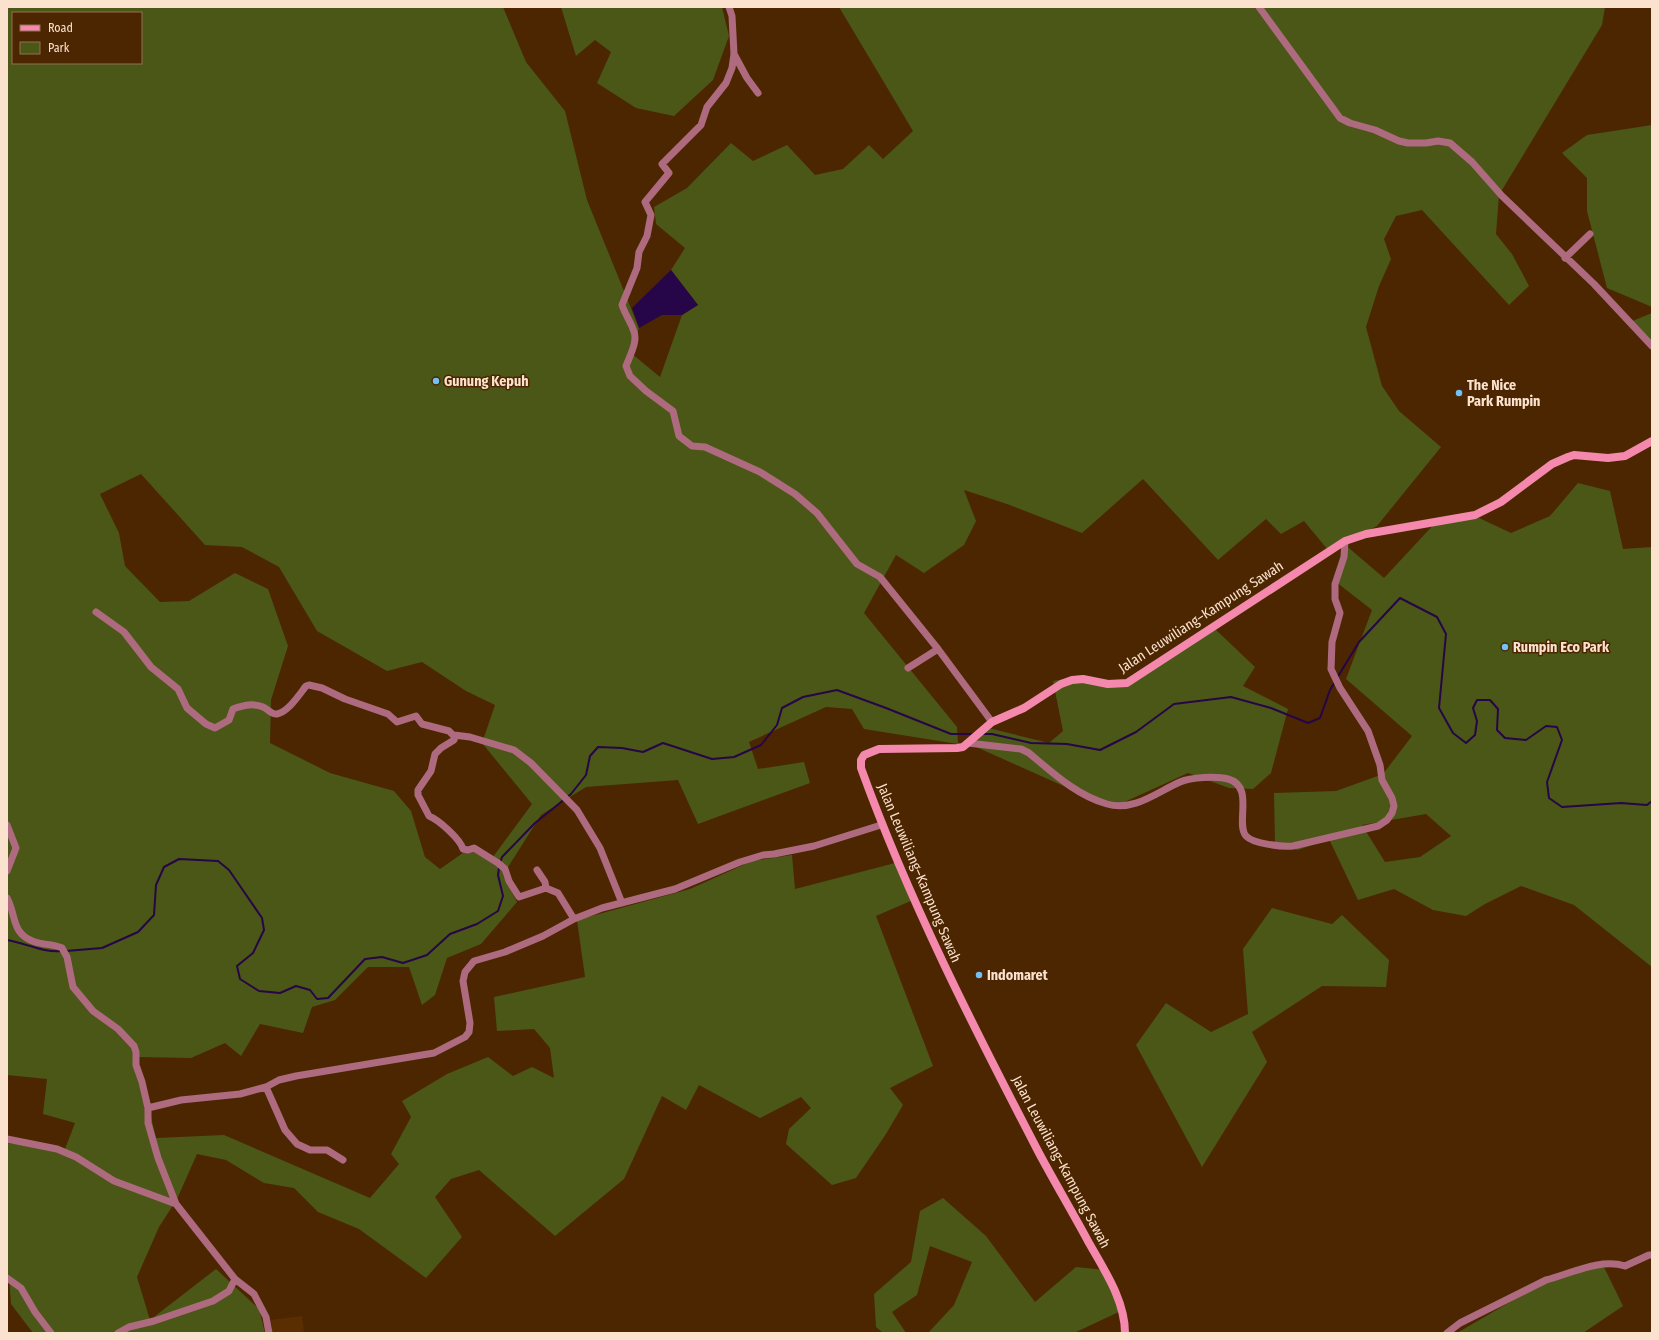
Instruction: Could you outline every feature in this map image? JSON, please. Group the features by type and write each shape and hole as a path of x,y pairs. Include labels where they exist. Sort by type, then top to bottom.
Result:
{"main road":[{"name":"Jalan Leuwiliang–Kampung Sawah","path":"1125,1333 1124,1316 1109,1278 1038,1152 960,999 881,825 861,768 861,760 864,755 870,751 880,749 957,748 970,742 982,728 992,722 1024,708 1061,684 1072,680 1083,679 1108,684 1127,683 1345,541 1366,534 1475,515 1486,511 1501,502 1552,464 1568,456 1574,455 1608,458 1625,456 1652,441"}],"street":[{"path":"729,7 732,16 734,54 732,68 726,83 707,107 701,125 662,164 668,173 645,202 651,215 647,236 639,252 637,268 622,305 634,330 634,344 626,366 630,376 646,391 672,411 679,436 692,446 705,447 760,472 795,494 817,513 857,564 880,577 938,649 992,722"},
{"path":"1259,7 1340,118 1350,123 1375,130 1399,141 1408,143 1438,141 1450,143 1472,162 1502,196 1565,258 1594,284 1652,346"},
{"path":"734,54 747,78 758,93"},
{"path":"1565,258 1590,234"},
{"path":"970,742 1021,749 1074,790 1107,804 1116,806 1127,806 1138,802 1189,779 1227,778 1238,786 1243,796 1244,810 1242,825 1246,836 1251,839 1281,847 1293,846 1378,826 1387,820 1392,813 1394,806 1392,798 1382,780 1380,765 1368,731 1333,676 1331,669 1332,642 1340,613 1336,599 1335,584 1344,557 1345,541"},
{"path":"96,612 124,632 151,667 178,689 187,708 206,724 215,728 229,720 234,709 248,704 262,707 275,714 279,714 292,704 306,686 309,685 322,688 345,699 388,714 397,722 416,716 422,724 449,732 454,735 470,736 514,750 531,763 577,810 594,838 622,903"},
{"path":"908,668 938,649"},
{"path":"454,735 454,740 441,748 435,754 431,771 420,786 418,795 429,816 435,819 455,836 461,843 463,849 468,850 474,848 498,863 506,870 509,881 519,897 546,888 558,893 574,919"},
{"path":"7,825 16,848 14,857 7,871"},
{"path":"148,1108 181,1100 240,1094 266,1087 279,1080 296,1076 434,1053 455,1043 465,1036 470,1027 463,981 464,972 470,964 480,958 504,952 543,936 574,919 602,908 674,889 740,862 763,855 814,846 881,825"},
{"path":"537,870 545,882 546,888"},
{"path":"7,898 17,929 22,936 36,942 62,948 67,957 73,987 94,1011 118,1030 134,1046 136,1052 136,1065 142,1082 148,1108 148,1123 176,1204 235,1279 254,1294 266,1317 269,1333"},
{"path":"266,1087 284,1130 296,1144 310,1150 328,1150 343,1160"},
{"path":"7,1139 57,1149 76,1157 114,1181 176,1204"},
{"path":"1447,1333 1460,1323 1546,1280 1560,1277 1577,1269 1615,1263 1625,1266 1648,1255 1652,1255"},
{"path":"7,1278 21,1288 35,1312 50,1333"},
{"path":"118,1333 129,1327 154,1321 213,1301 229,1291 235,1279"}],"shaded area":[{"path":"671,270 698,305 682,315 662,315 639,328 632,308"},
{"path":"302,1316 304,1333 272,1333 271,1320"}],"green space":[{"path":"7,7 503,7 526,62 565,111 587,200 639,328 631,353 660,377 682,315 698,305 671,270 685,248 656,224 654,207 687,188 731,143 753,161 787,145 815,175 843,169 869,145 883,159 913,131 839,7 1605,7 1602,25 1499,195 1496,234 1512,254 1529,286 1509,305 1422,210 1396,216 1384,239 1391,259 1379,286 1366,327 1382,386 1399,411 1441,447 1377,526 1328,550 1304,521 1281,534 1266,519 1218,560 1143,479 1082,533 1007,504 964,490 976,521 964,545 924,573 896,555 864,613 957,727 958,744 864,729 852,709 826,707 749,742 758,769 804,762 810,783 698,824 678,780 586,787 541,815 503,875 517,902 481,944 447,958 435,995 422,1005 409,967 368,967 335,1000 312,1007 303,1033 260,1024 241,1056 225,1043 191,1058 137,1057 156,1138 224,1135 370,1198 399,1164 391,1154 411,1117 402,1101 447,1074 488,1057 513,1076 532,1067 554,1078 550,1048 534,1029 497,1031 494,997 585,977 577,920 690,889 752,861 792,855 795,889 895,863 913,900 876,916 933,1066 890,1088 903,1105 886,1134 856,1178 832,1185 786,1144 789,1129 811,1108 801,1097 760,1118 699,1085 686,1110 662,1096 624,1179 555,1236 479,1170 451,1179 435,1197 462,1237 426,1278 359,1229 318,1212 294,1188 264,1183 226,1160 197,1154 177,1199 159,1227 137,1277 150,1320 216,1269 259,1309 265,1333 33,1333 11,1304 9,1278 7,1273 7,1143 65,1149 75,1123 43,1114 47,1079 7,1075","holes":["141,474 205,545 242,547 279,567 317,631 387,671 422,662 466,691 495,705 482,743 532,804 490,861 470,848 440,869 425,857 411,811 394,791 330,773 270,743 271,700 288,646 268,589 235,573 189,601 160,602 125,566 119,533 100,494"]},
{"path":"561,7 722,7 729,36 713,80 674,116 636,108 597,83 611,52 595,40 576,56"},
{"path":"1652,125 1652,307 1607,288 1587,211 1587,178 1562,153 1587,135"},
{"path":"1652,313 1652,343 1630,322"},
{"path":"1578,483 1610,491 1623,549 1652,547 1652,967 1574,905 1521,886 1485,904 1466,916 1433,910 1394,889 1358,900 1329,839 1298,850 1275,843 1274,793 1336,791 1383,774 1412,736 1346,679 1372,610 1336,582 1343,543 1384,578 1437,521 1477,517 1511,533 1550,516","holes":["1426,814 1451,836 1420,857 1385,862 1362,825"]},
{"path":"1214,628 1255,667 1243,686 1288,709 1271,773 1253,789 1229,788 1188,773 1120,804 1079,793 974,746 984,727 1049,743 1063,731 1053,681 1083,676 1124,686"},
{"path":"1272,908 1332,924 1342,915 1389,960 1386,987 1322,986 1252,1032 1267,1062 1202,1167 1136,1045 1166,1003 1211,1032 1248,1014 1243,949"},
{"path":"943,1198 986,1236 1035,1302 1076,1267 1105,1270 1123,1310 1074,1333 928,1333 954,1305 972,1262 930,1246 917,1295 892,1312 906,1333 883,1333 876,1327 874,1294 911,1262 920,1211"},
{"path":"1602,1263 1623,1306 1583,1333 1457,1333 1541,1284"}],"waterway":[{"path":"1337,678 1359,642 1400,598 1437,617 1446,634 1439,708 1453,733 1466,743 1475,735 1477,721 1473,708 1477,700 1490,700 1498,709 1497,730 1505,738 1526,740 1546,726 1557,727 1562,740 1547,782 1549,798 1562,807 1621,803 1647,805 1652,801"},
{"path":"983,734 992,734 1031,743 1067,744 1100,750 1136,732 1174,704 1231,697 1271,708 1308,723 1320,718 1330,690 1335,682"},
{"path":"500,863 502,857 535,823 571,794 586,775 590,756 598,747 622,748 643,752 663,743 712,759 734,757 761,745 777,725 782,708 803,697 837,690 951,734 974,734"},
{"path":"66,951 102,948 138,932 154,915 156,885 164,867 179,859 218,861 229,870 262,918 264,930 253,953 237,966 240,979 259,991 280,993 296,986 310,990 317,999 328,998 365,959 382,957 403,963 427,955 450,934 477,924 498,911 503,896 498,875 499,868"},
{"path":"7,940 48,951 62,951"}],"place":[{"name":"Gunung Kepuh","path":"436,381"},
{"name":"The Nice Park Rumpin","path":"1459,393"},
{"name":"Rumpin Eco Park","path":"1505,647"},
{"name":"Indomaret","path":"979,975"}]}
